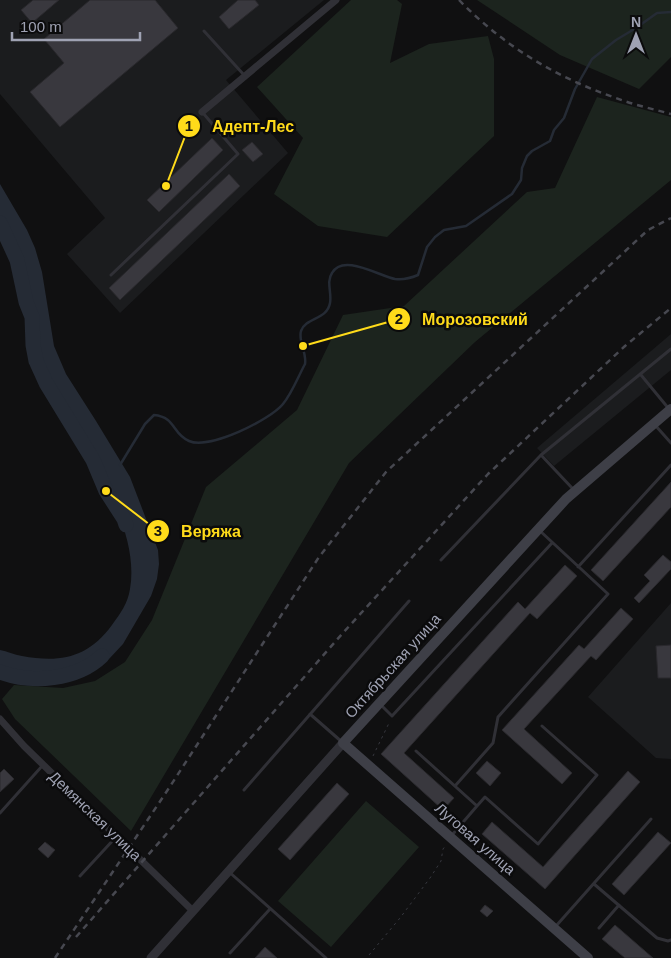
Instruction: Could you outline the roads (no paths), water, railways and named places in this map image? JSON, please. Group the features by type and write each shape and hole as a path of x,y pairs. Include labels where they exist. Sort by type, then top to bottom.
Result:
{"main road":[{"name":"Октябрьская улица","path":"343,743 576,491 670,410"},
{"name":"Луговая улица","path":"343,743 588,958"}],"street":[{"path":"202,112 336,0"},
{"name":"Демянская улица","path":"0,719 43,765 193,911"},
{"name":"Октябрьская улица","path":"151,958 343,743"}],"lane":[{"path":"204,31 245,76"},
{"path":"111,275 238,154 202,112"},
{"path":"441,560 541,455 671,349"},
{"path":"641,375 670,410"},
{"path":"654,424 671,444"},
{"path":"541,455 576,491"},
{"path":"578,567 671,464"},
{"path":"455,786 493,744 498,717 608,594 538,530"},
{"path":"378,703 392,716 552,543"},
{"path":"244,790 409,601"},
{"path":"310,714 343,743"},
{"path":"451,838 485,797 538,844 598,775 542,726"},
{"path":"416,750 477,806"},
{"path":"0,813 43,765"},
{"path":"554,928 651,819"},
{"path":"80,876 116,837"},
{"path":"228,871 326,958"},
{"path":"594,884 657,938 663,941 671,940"},
{"path":"599,928 619,904"},
{"path":"230,953 270,909"}],"waterway":[{"path":"120,465 145,424 154,415 161,416 170,422 184,438 198,443 239,432 276,411 289,395 305,364 301,331 307,323 321,316 328,309 330,303 329,280 337,267 353,265 395,279 418,275 427,247 435,237 444,230 466,226 512,194 521,180 522,168 527,156 550,141 554,130 564,118 575,89 592,59 616,40 657,13 671,12"},
{"path":"0,223 17,260 26,302 32,317 33,345 36,361 46,383 93,460 106,491 126,525"},
{"path":"0,672 26,678 54,678 80,670 102,656"}],"railway":[{"path":"459,0 476,17 512,46 551,70 594,90 637,105 671,114"},
{"path":"55,958 169,788 319,557 386,472 648,230 671,218"},
{"path":"76,937 342,634 488,474 625,346 671,308"}],"place":[{"name":"Адепт-Лес","path":"166,186"},
{"name":"Морозовский","path":"303,346"},
{"name":"Веряжа","path":"106,491"}]}
